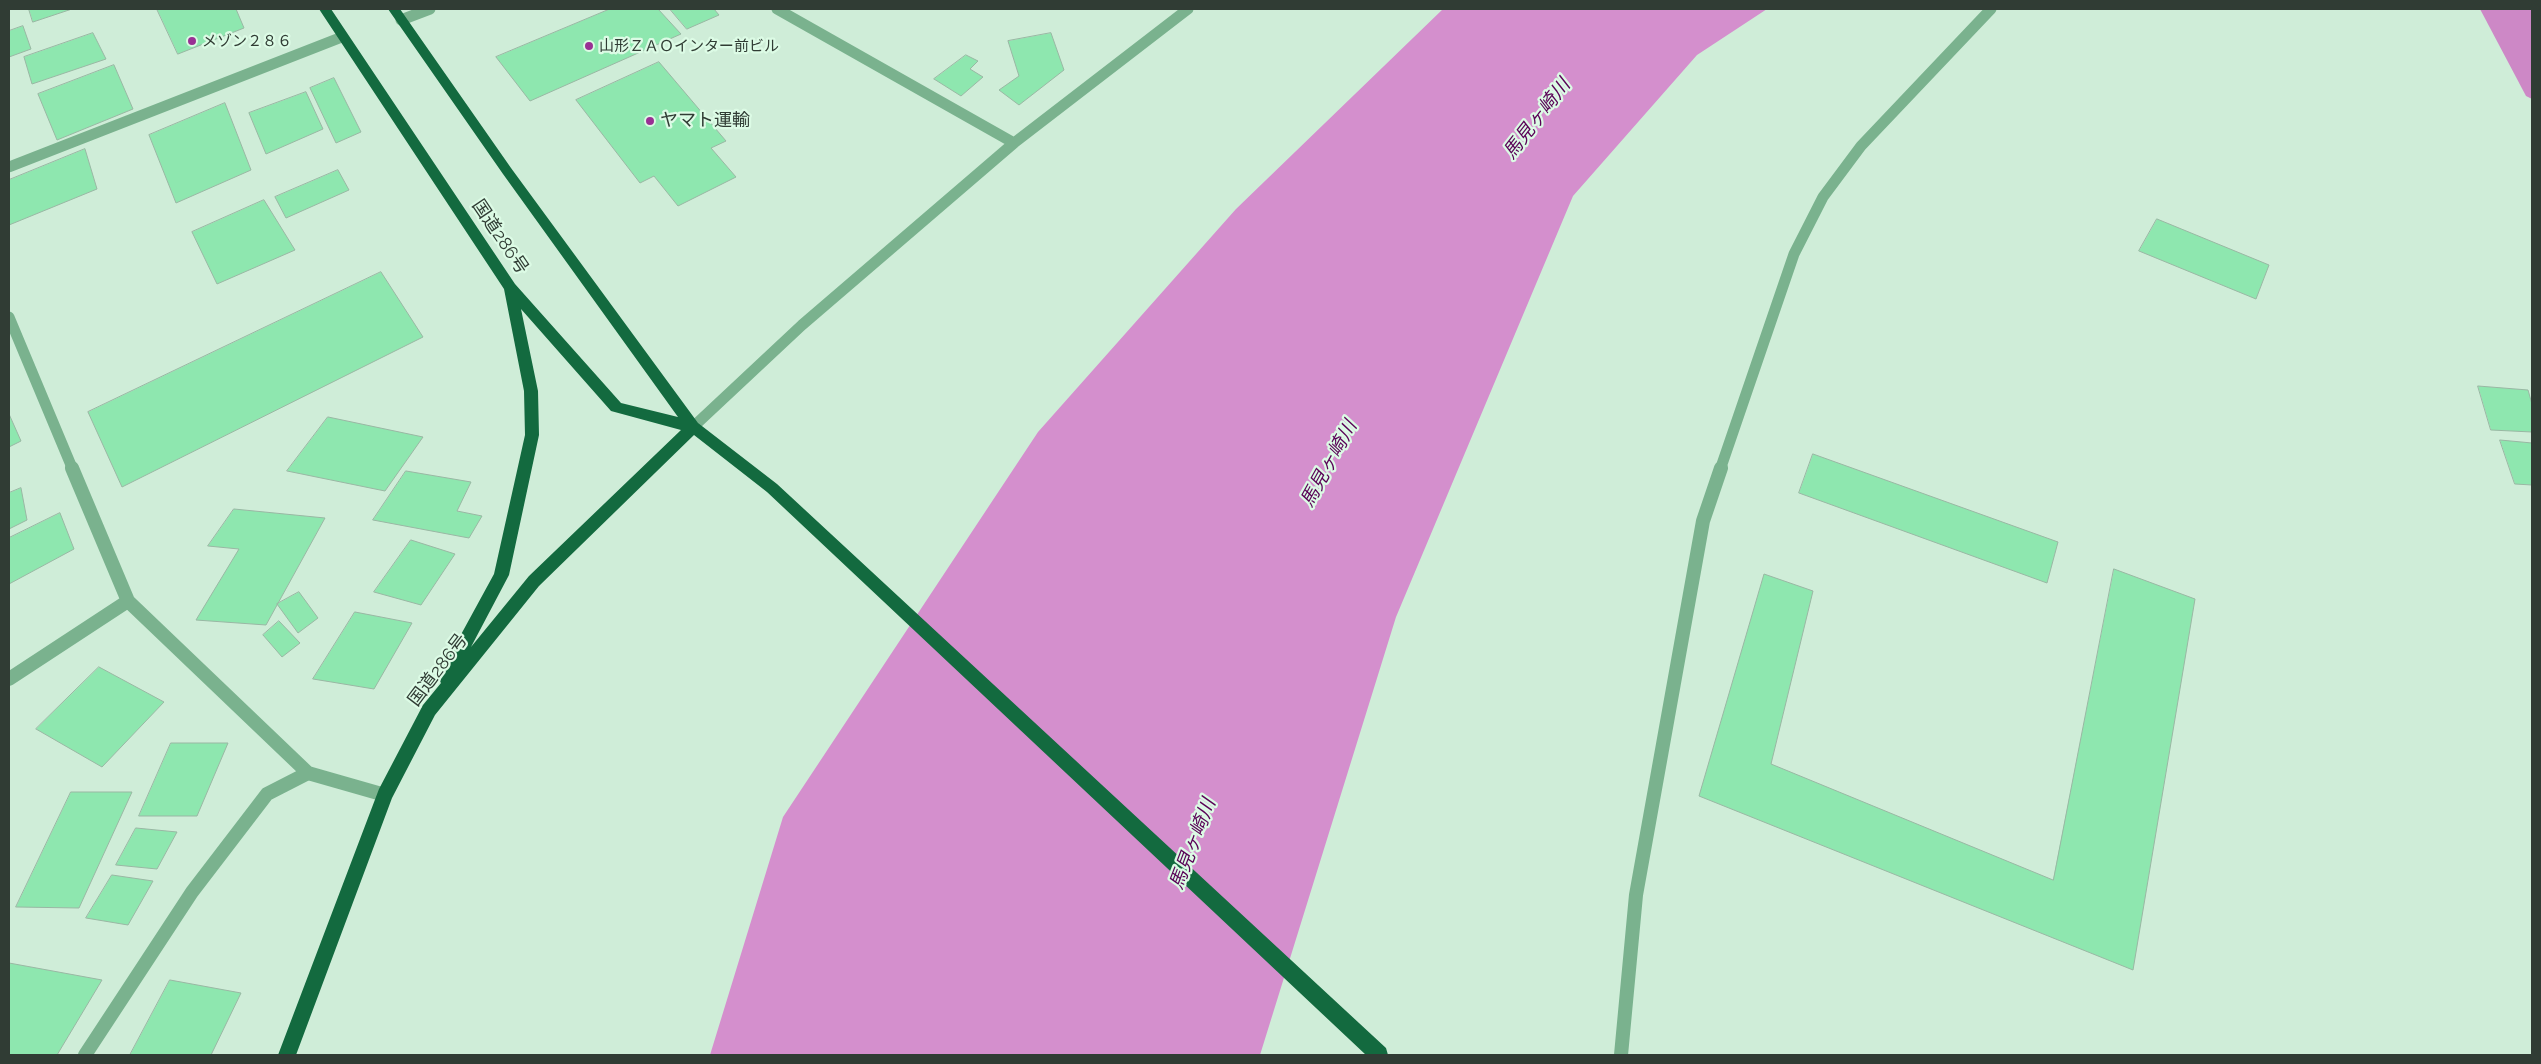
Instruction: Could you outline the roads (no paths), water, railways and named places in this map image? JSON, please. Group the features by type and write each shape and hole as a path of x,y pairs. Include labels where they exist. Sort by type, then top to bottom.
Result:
{"highway":[{"name":"国道286号","path":"325,9 510,288 616,407 693,427"},
{"path":"398,14 507,171 693,427 772,488 1379,1055"},
{"path":"429,710 501,575 532,435 531,391 510,288"},
{"name":"国道286号","path":"287,1055 385,795 429,710 534,581 693,427"}],"street":[{"path":"398,14 430,9"},
{"path":"777,9 1014,143"},
{"path":"693,427 802,325 1014,143 1188,9"},
{"path":"1621,1055 1636,895 1703,521 1794,254 1823,197 1861,146 1990,9"},
{"path":"9,167 342,37"},
{"path":"9,318 128,601 308,773 385,795"},
{"path":"9,679 128,601"},
{"path":"85,1055 192,892 267,794 308,773"}],"water":[{"name":"馬見ヶ崎川","path":"1443,9 1767,9 1697,55 1573,196 1396,617 1260,1055 710,1055 783,817 1038,432 1236,209"}],"place":[{"name":"メゾン２８６","path":"192,41"},
{"name":"山形ＺＡＯインター前ビル","path":"589,46"},
{"name":"ヤマト運輸","path":"650,121"}]}
